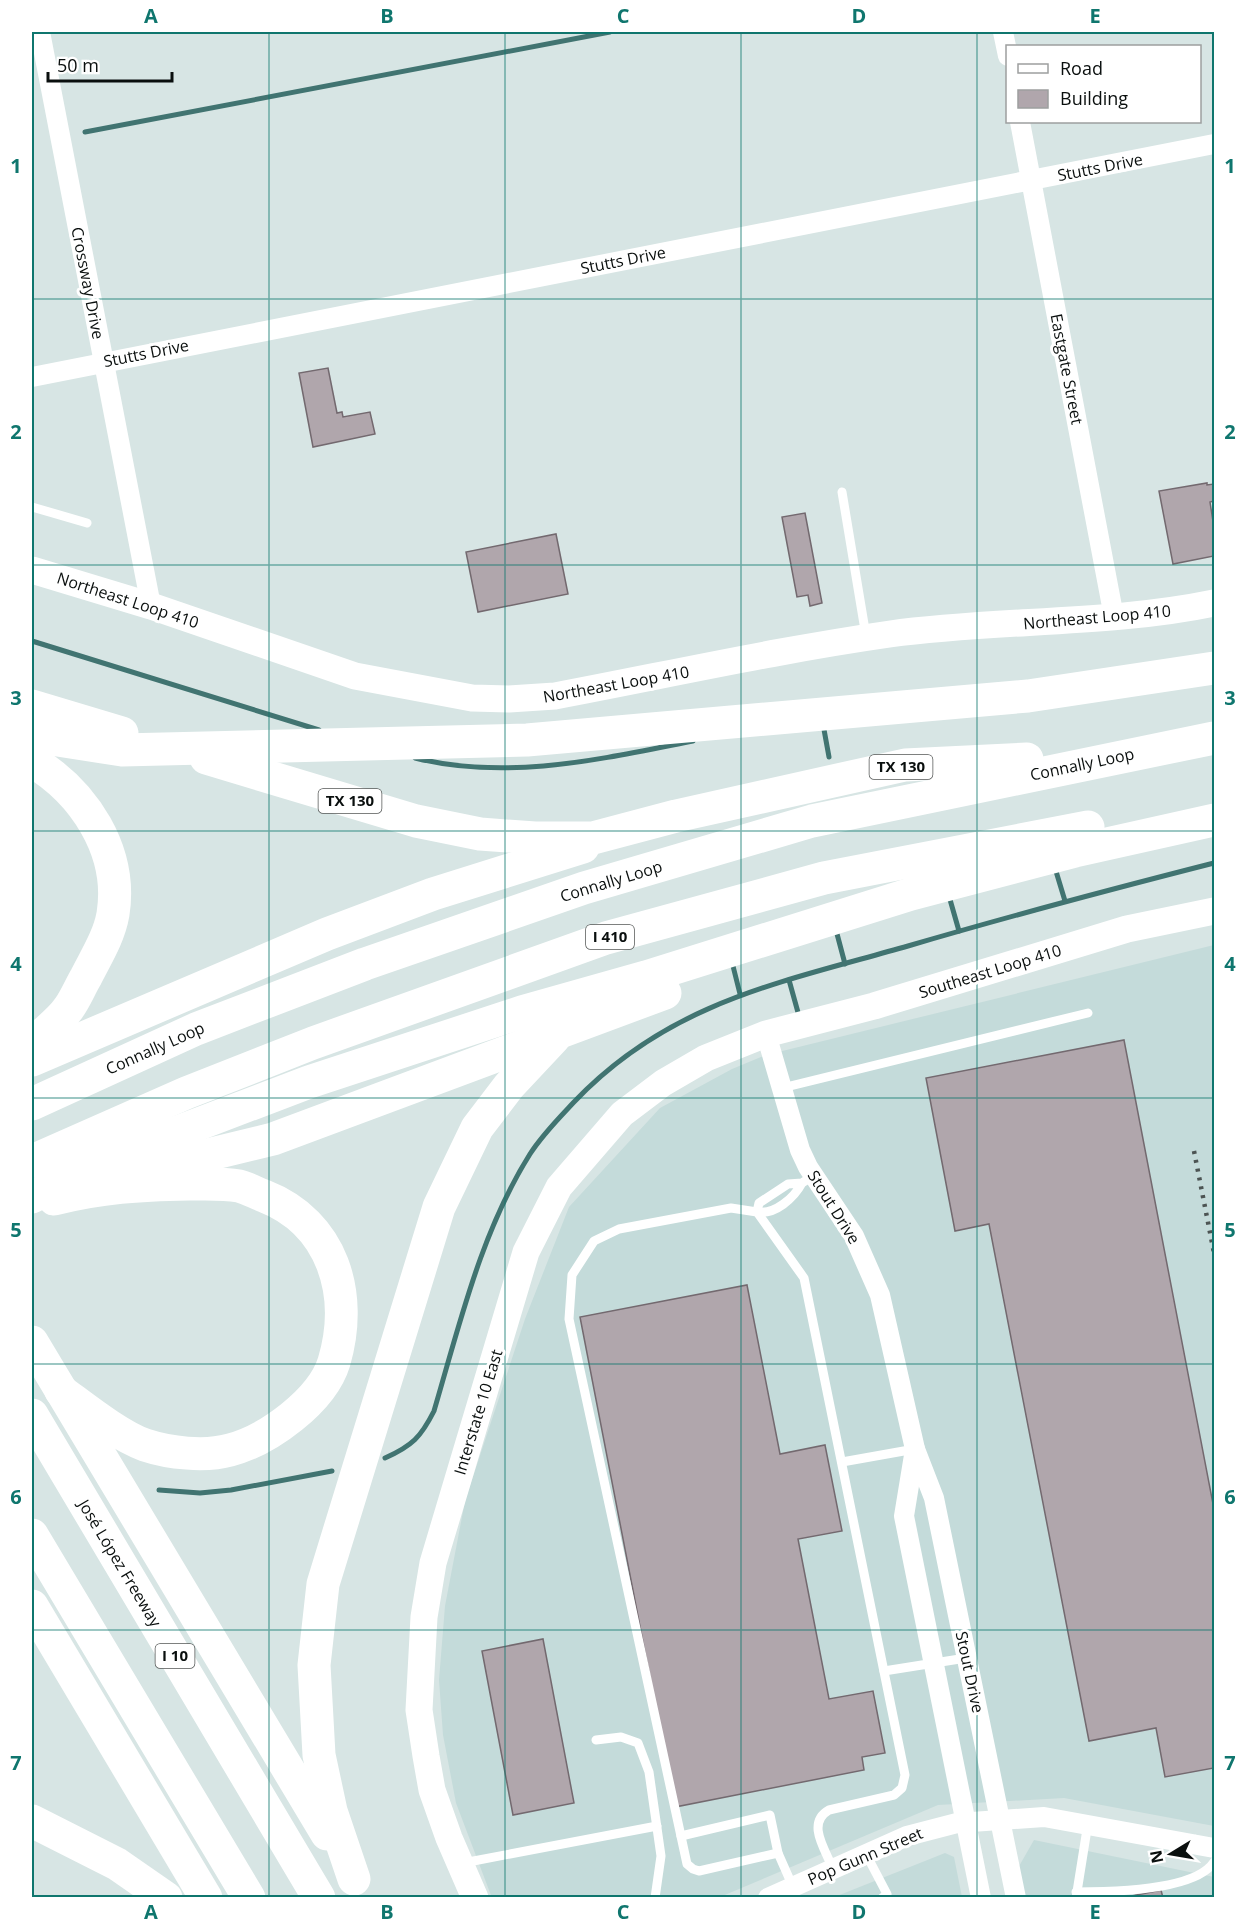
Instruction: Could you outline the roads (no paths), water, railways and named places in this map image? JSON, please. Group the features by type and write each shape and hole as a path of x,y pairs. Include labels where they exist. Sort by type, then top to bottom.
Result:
{"highway":[{"path":"32,736 122,750 527,740 1028,696 1215,668"},
{"name":"TX 130","path":"32,706 416,821 480,834 535,838 593,838 676,816 905,765 1130,754"},
{"name":"Connally Loop","path":"32,1104 196,1029 365,964 584,888 812,821 1215,738"},
{"path":"32,761 53,774 72,793 99,830 110,857 114,885 113,914 105,940 68,1010 32,1044"},
{"name":"I 410","path":"32,1163 186,1093 313,1043 606,938 824,878 1215,802"},
{"path":"32,1060 327,934 433,894 676,816"},
{"path":"32,1197 94,1164 309,1082 522,1012 646,977 911,894 1075,851 1215,820"},
{"name":"I 410","path":"32,1163 139,1167 203,1157 273,1139 444,1078 595,1017 798,946 1074,867 1215,837"},
{"path":"359,1888 331,1811 318,1755 314,1665 320,1605 323,1584 439,1207 477,1128 549,1042 646,977"},
{"path":"32,1204 96,1188 141,1185 239,1186 279,1202 304,1219 323,1241 338,1279 341,1322 334,1363 313,1398 270,1433 230,1451 193,1454 144,1445 61,1391"},
{"path":"32,1342 359,1888"},
{"name":"José López Freeway","path":"32,1415 319,1898"},
{"path":"32,1535 249,1898"},
{"path":"32,1606 206,1898"},
{"path":"32,1821 117,1864 166,1898"}],"main road":[{"name":"Northeast Loop 410","path":"32,570 151,606 355,676 472,698 509,699 555,696 891,634 1114,617 1182,610 1215,603"},
{"name":"Southeast Loop 410","path":"766,1034 874,1006 1127,930 1215,911"},
{"name":"Interstate 10 East","path":"475,1898 432,1790 419,1710 424,1617 433,1563 526,1252 558,1187 622,1114 663,1083 706,1058 766,1034"}],"street":[{"name":"Crossway Drive","path":"40,32 151,606"},
{"name":"Eastgate Street","path":"1020,123 1114,617"},
{"name":"Stutts Drive","path":"32,376 1215,144"},
{"name":"Stout Drive","path":"766,1034 808,1179 854,1236 880,1295 915,1449 934,1498 1002,1820 1016,1898"},
{"name":"Stout Drive","path":"915,1449 904,1516 981,1898"},
{"name":"Pop Gunn Street","path":"768,1898 931,1828 967,1822 1044,1817 1088,1823 1215,1848"}],"lane":[{"path":"842,492 866,639"},
{"path":"32,507 87,523"},
{"path":"782,1088 1088,1013"},
{"path":"778,1853 699,1871 687,1864 569,1319 572,1275 594,1241 619,1229 731,1208 760,1210 788,1184 808,1179"},
{"path":"760,1210 804,1278 905,1775 902,1788 894,1795 829,1810 820,1815 817,1822 820,1837 833,1869"},
{"path":"842,1462 915,1449"},
{"path":"884,1671 966,1658"},
{"path":"596,1740 621,1737 638,1743 649,1772 661,1856 655,1898"},
{"path":"681,1836 770,1815 778,1853 793,1887"},
{"path":"1088,1823 1076,1895 1116,1892 1187,1880 1209,1870 1215,1862"},
{"path":"460,1864 657,1826"},
{"path":"866,1854 886,1896"}],"waterway":[{"path":"85,132 610,32"},
{"path":"32,641 319,730"},
{"path":"823,724 829,757"},
{"path":"415,758 450,765 485,768 554,765 693,741"},
{"path":"385,1458 415,1440 434,1411 485,1246 513,1184 530,1154 545,1133 574,1102 610,1068 649,1040 688,1018 772,985 1023,913 1214,863"},
{"path":"1055,868 1065,901"},
{"path":"949,896 959,931"},
{"path":"836,930 845,964"},
{"path":"733,966 740,994"},
{"path":"789,980 799,1016"},
{"path":"159,1490 200,1493 231,1490 332,1471"}],"railway":[{"path":"1194,1151 1214,1253"}]}
